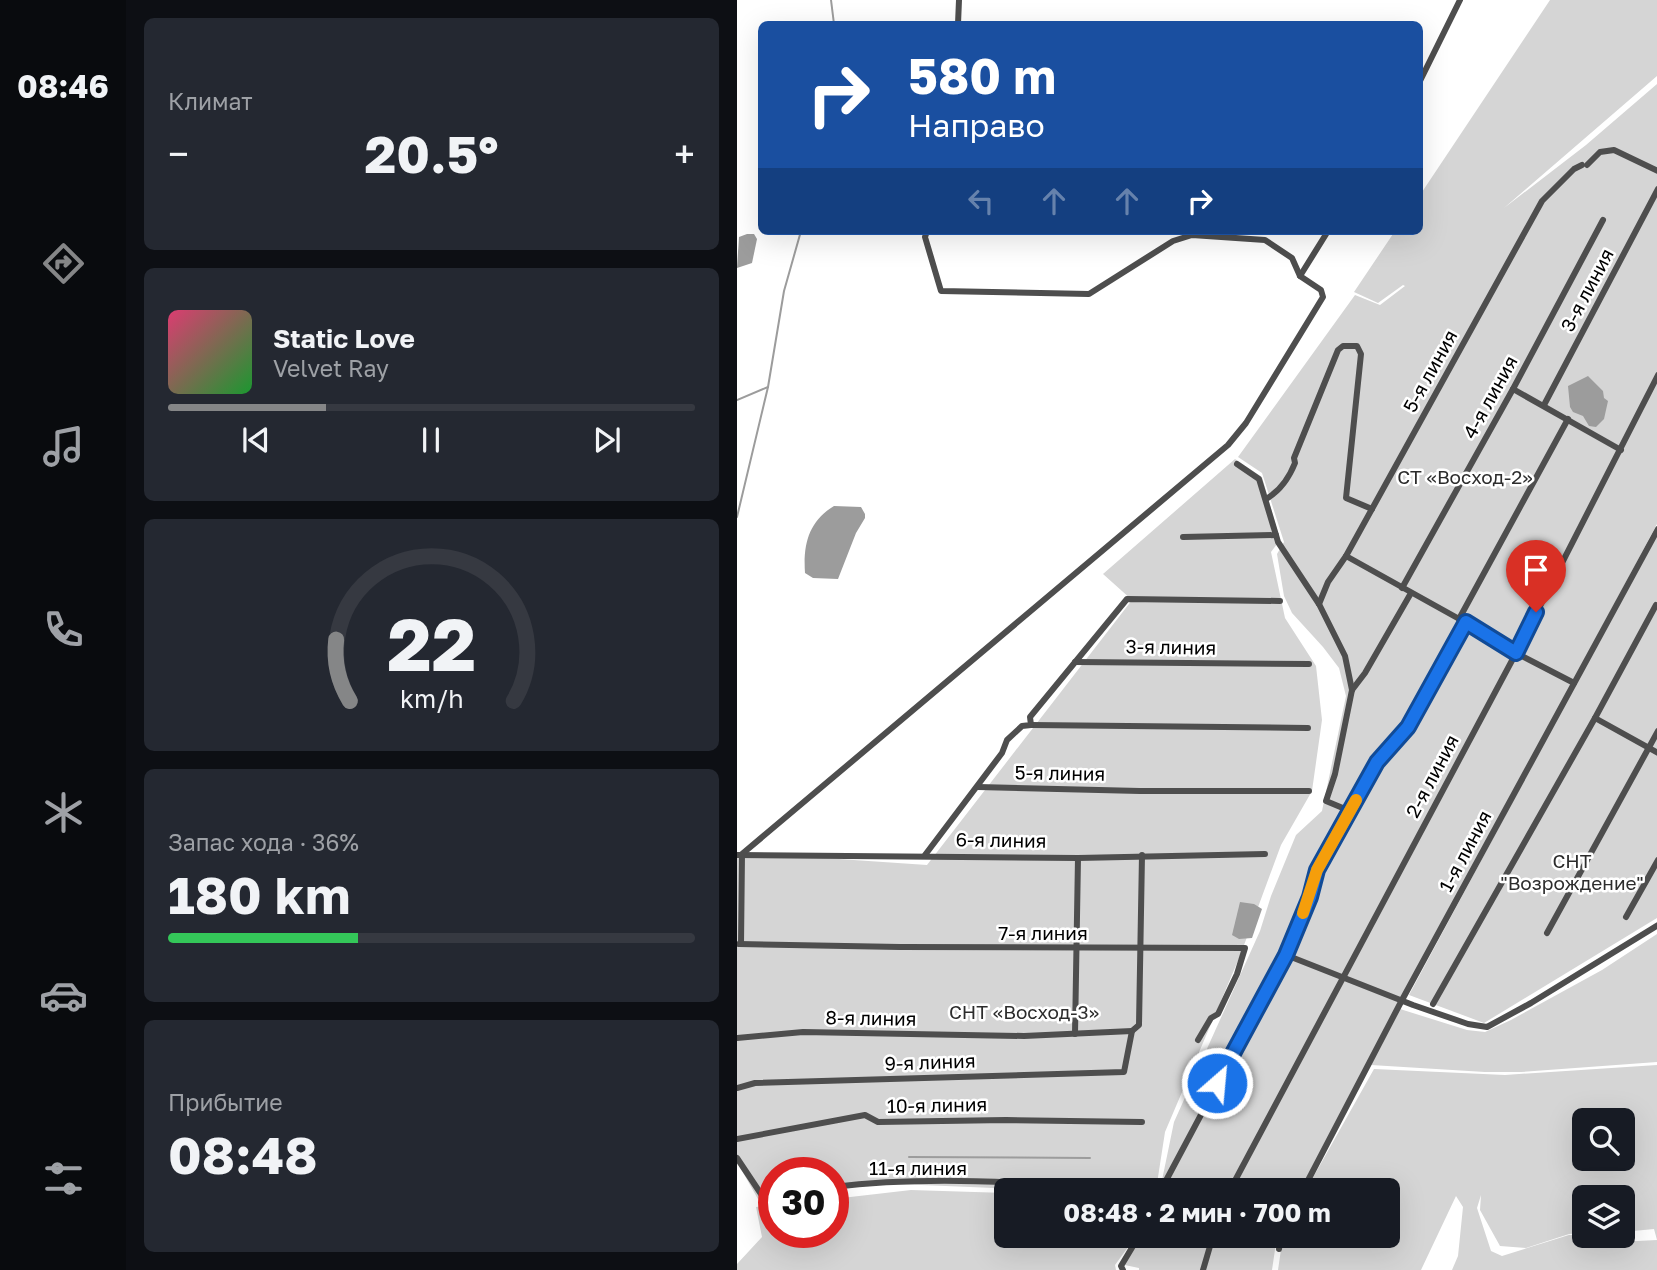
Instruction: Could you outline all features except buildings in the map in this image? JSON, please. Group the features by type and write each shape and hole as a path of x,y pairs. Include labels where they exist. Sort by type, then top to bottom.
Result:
{"street":[{"path":"958,21 959,0"},
{"path":"1423,75 1460,0"},
{"name":"5-я линия","path":"1319,604 1328,582 1346,556 1542,201 1574,169 1584,165 1600,152 1614,150 1657,171"},
{"name":"3-я линия","path":"1544,405 1657,189"},
{"name":"4-я линия","path":"1402,588 1603,220"},
{"path":"739,944 740,855 1228,445 1246,423 1323,298 1321,290 1301,276 1292,258 1265,240 1192,236 1173,241 1089,294 941,291 926,235"},
{"path":"1301,276 1326,235"},
{"path":"1266,499 1282,486 1292,469 1294,458 1338,350 1350,344 1357,345 1361,354 1346,498 1372,509"},
{"name":"2-я линия","path":"1236,1178 1516,653 1657,375"},
{"path":"1513,388 1621,450"},
{"path":"1167,1178 1286,955 1310,897 1317,870 1377,762 1408,727 1568,419"},
{"path":"1237,464 1259,479 1277,538 1319,604 1345,656 1352,690 1335,774 1326,802 1350,811"},
{"name":"1-я линия","path":"1309,1178 1402,1000 1657,529"},
{"path":"1183,537 1277,538"},
{"path":"1346,556 1574,683"},
{"path":"1352,690 1365,673 1411,593"},
{"path":"1030,725 1030,717 1127,599 1280,601"},
{"path":"1433,1004 1656,605"},
{"name":"3-я линия","path":"1075,662 1309,664"},
{"path":"1595,718 1657,752"},
{"path":"925,855 978,787 1002,753 1007,740 1022,726 1308,728"},
{"path":"1547,933 1657,730"},
{"name":"5-я линия","path":"978,787 1309,791"},
{"name":"6-я линия","path":"740,855 1078,858 1265,854"},
{"path":"1132,1031 1139,1025 1142,855"},
{"path":"1075,1034 1078,858"},
{"path":"1625,917 1657,860"},
{"path":"1286,955 1468,1024 1487,1027 1657,925"},
{"name":"7-я линия","path":"739,944 1077,949 1245,948 1218,1014 1211,1018 1198,1040"},
{"name":"8-я линия","path":"737,1038 803,1032 1024,1036 1132,1031"},
{"name":"9-я линия","path":"737,1088 755,1083 1124,1072 1132,1031"},
{"name":"10-я линия","path":"737,1139 865,1115 878,1122 1142,1122"},
{"path":"737,1158 758,1190"},
{"name":"11-я линия","path":"849,1185 939,1181 994,1184"},
{"path":"1123,1270 1121,1266 1132,1248"},
{"path":"1203,1270 1209,1248"}],"green space":[{"name":"СТ «Восход-2»","path":"1550,0 1657,0 1657,76 1504,208 1586,145 1657,84 1657,524 1306,1178 1162,1178 1174,1122 1260,931 1296,835 1322,811 1346,696 1339,668 1292,613 1284,596 1277,554 1284,542 1262,473 1238,457 1355,295 1380,305 1405,286 1378,303 1354,292 1392,235 1423,235 1423,190"},
{"name":"СНТ «Восход-3»","path":"1235,459 1262,477 1280,540 1271,552 1285,618 1316,666 1322,720 1312,791 1281,845 1240,956 1165,1132 1158,1178 994,1178 994,1188 873,1183 849,1187 849,1157 758,1157 758,1199 737,1162 737,852 927,865 1132,600 1103,574"},
{"name":"СНТ \"Возрождение\"","path":"1657,533 1657,918 1484,1023 1409,995"},
{"path":"1657,934 1657,1062 1521,1072 1371,1065 1400,1009 1467,1030 1485,1032 1602,970"},
{"path":"1657,1065 1657,1240 1657,1270 1452,1270 1458,1256 1463,1207 1456,1196 1421,1270 1278,1270 1281,1248 1400,1248 1400,1178 1313,1178 1374,1069 1505,1075"},
{"path":"911,1190 994,1193 994,1248 1127,1248 1115,1265 1116,1270 737,1270 737,1264 758,1241 758,1248 849,1248 849,1197"},
{"path":"1128,1248 1275,1248 1272,1270 1139,1270 1120,1264"}],"shaded area":[{"path":"754,234 757,239 752,263 737,268 739,237"},
{"path":"1588,376 1603,391 1604,398 1608,401 1604,419 1596,427 1589,426 1583,416 1573,412 1570,407 1568,386"},
{"path":"834,506 861,507 865,518 856,533 838,579 813,578 805,573 805,552 809,534 825,512"},
{"path":"1240,902 1254,904 1262,909 1252,938 1239,939 1232,935"}],"waterway":[{"path":"831,0 834,21"},
{"path":"737,517 768,387 784,291 800,235"},
{"path":"737,400 768,387"},
{"path":"909,1157 1090,1158"}],"slow traffic":[{"path":"1303,913 1317,870 1356,800"}],"route":[{"path":"1217,1083 1286,955 1310,897 1317,870 1377,762 1408,727 1466,622 1516,653 1536,612"}]}
